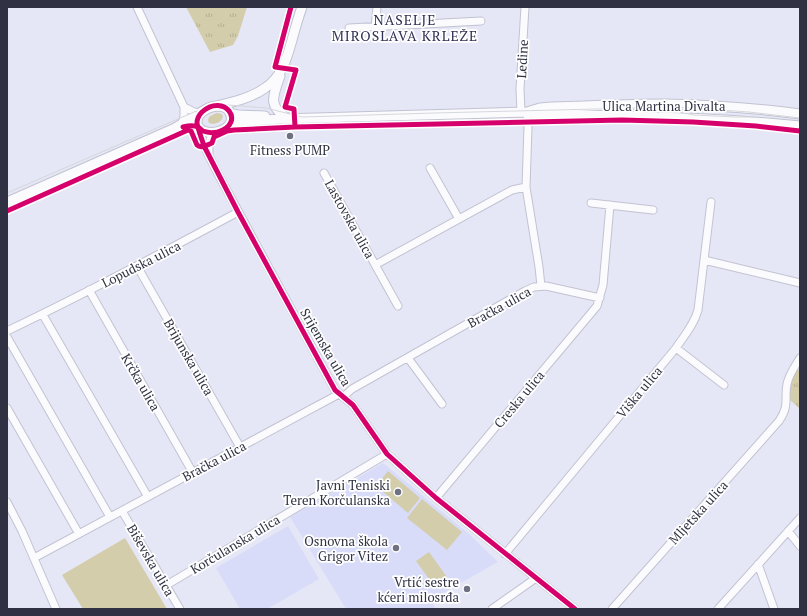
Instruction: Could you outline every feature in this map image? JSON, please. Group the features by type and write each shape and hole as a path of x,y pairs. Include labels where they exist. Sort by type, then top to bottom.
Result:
{"street":[{"path":"138,7 184,107 184,116 178,126"},
{"path":"285,119 284,116 277,110 274,103 276,88 302,7"},
{"path":"375,27 376,7"},
{"name":"Ledine","path":"524,112 520,89 525,7"},
{"path":"349,28 481,21"},
{"path":"7,202 178,126 209,108 248,97 269,85 282,68"},
{"path":"178,126 199,127 208,132 216,132 224,129 241,103 248,97"},
{"name":"Ulica Martina Divalta","path":"231,117 261,116 285,119 524,112 552,107 666,104 744,108 800,114"},
{"path":"216,106 224,107 228,110 231,117"},
{"path":"184,107 194,112 201,112"},
{"path":"199,127 197,121 201,112"},
{"path":"524,112 528,127 526,187 541,286"},
{"name":"Ulica Martina Divalta","path":"524,112 544,115 649,116 800,126"},
{"name":"Srijemska ulica","path":"199,127 204,146 217,172 335,390 353,405 387,454 436,498 575,609"},
{"name":"Srijemska ulica","path":"210,156 209,140 216,132"},
{"path":"430,168 459,219"},
{"name":"Lastovska ulica","path":"324,173 398,306"},
{"name":"Lastovska ulica","path":"375,265 512,190 526,187"},
{"name":"Viška ulica","path":"505,554 676,348 695,319 698,310 711,202"},
{"path":"591,203 653,210"},
{"path":"600,298 610,205"},
{"name":"Lopudska ulica","path":"7,331 43,315 238,212"},
{"path":"704,260 800,283"},
{"name":"Brijunska ulica","path":"137,266 240,447"},
{"name":"Bračka ulica","path":"34,558 240,447 341,395 525,291 541,286 553,287 600,298"},
{"name":"Krčka ulica","path":"89,290 193,473"},
{"name":"Creska ulica","path":"436,498 591,314 597,306 600,298"},
{"path":"43,315 148,497"},
{"path":"7,337 110,517"},
{"path":"676,348 724,385"},
{"path":"408,358 442,404"},
{"name":"Mljetska ulica","path":"612,609 783,415 786,406 788,378 800,358"},
{"path":"7,408 79,534"},
{"name":"Korčulanska ulica","path":"165,586 387,454"},
{"path":"7,502 22,531 56,609"},
{"name":"Biševska ulica","path":"122,511 180,609"},
{"path":"718,609 800,518"},
{"path":"788,531 800,546"},
{"path":"758,564 774,609"},
{"path":"492,609 536,578"}],"shaded area":[{"name":"Osnovna škola Grigor Vitez","path":"383,463 469,534 498,562 431,600 435,609 346,609 290,517"},
{"path":"288,526 319,579 267,609 240,609 216,568"}],"green space":[{"path":"186,7 247,7 238,36 233,45 210,52"},
{"path":"217,113 222,114 223,117 221,121 213,124 209,123 208,119 211,115"},
{"path":"797,368 800,371 799,408 790,400 788,391 789,382"},
{"name":"Javni Teniski Teren Korčulanska","path":"388,471 420,498 408,513 376,486"},
{"path":"422,499 462,532 447,550 407,518"},
{"path":"125,538 167,609 83,609 62,575"},
{"path":"429,552 447,577 434,586 416,561"}],"tram line":[{"path":"7,193 194,112 228,105 266,108 302,117 678,107 749,112 800,118"},
{"path":"672,111 694,115 754,117"}],"cycle path":[{"path":"291,7 275,67 296,70 285,107 294,109 295,127"},
{"path":"183,127 196,126 198,127 203,131 212,133 218,132 227,128 231,122 229,111 218,105 210,107 200,114 197,123 198,126 198,129 204,146 238,212 335,390 353,405 387,454 436,498 575,609"},
{"path":"7,211 188,130 191,131 197,145 200,147 212,143 214,137 227,131 295,127 622,120 693,122 756,126 800,131"}],"place":[{"name":"Fitness PUMP","path":"290,136"},
{"name":"Javni Teniski Teren Korčulanska","path":"398,492"},
{"name":"Osnovna škola Grigor Vitez","path":"396,548"},
{"name":"Vrtić sestre kćeri milosrđa","path":"467,589"}],"district":[{"name":"NASELJE MIROSLAVA KRLEŽE","path":"405,28"}]}
